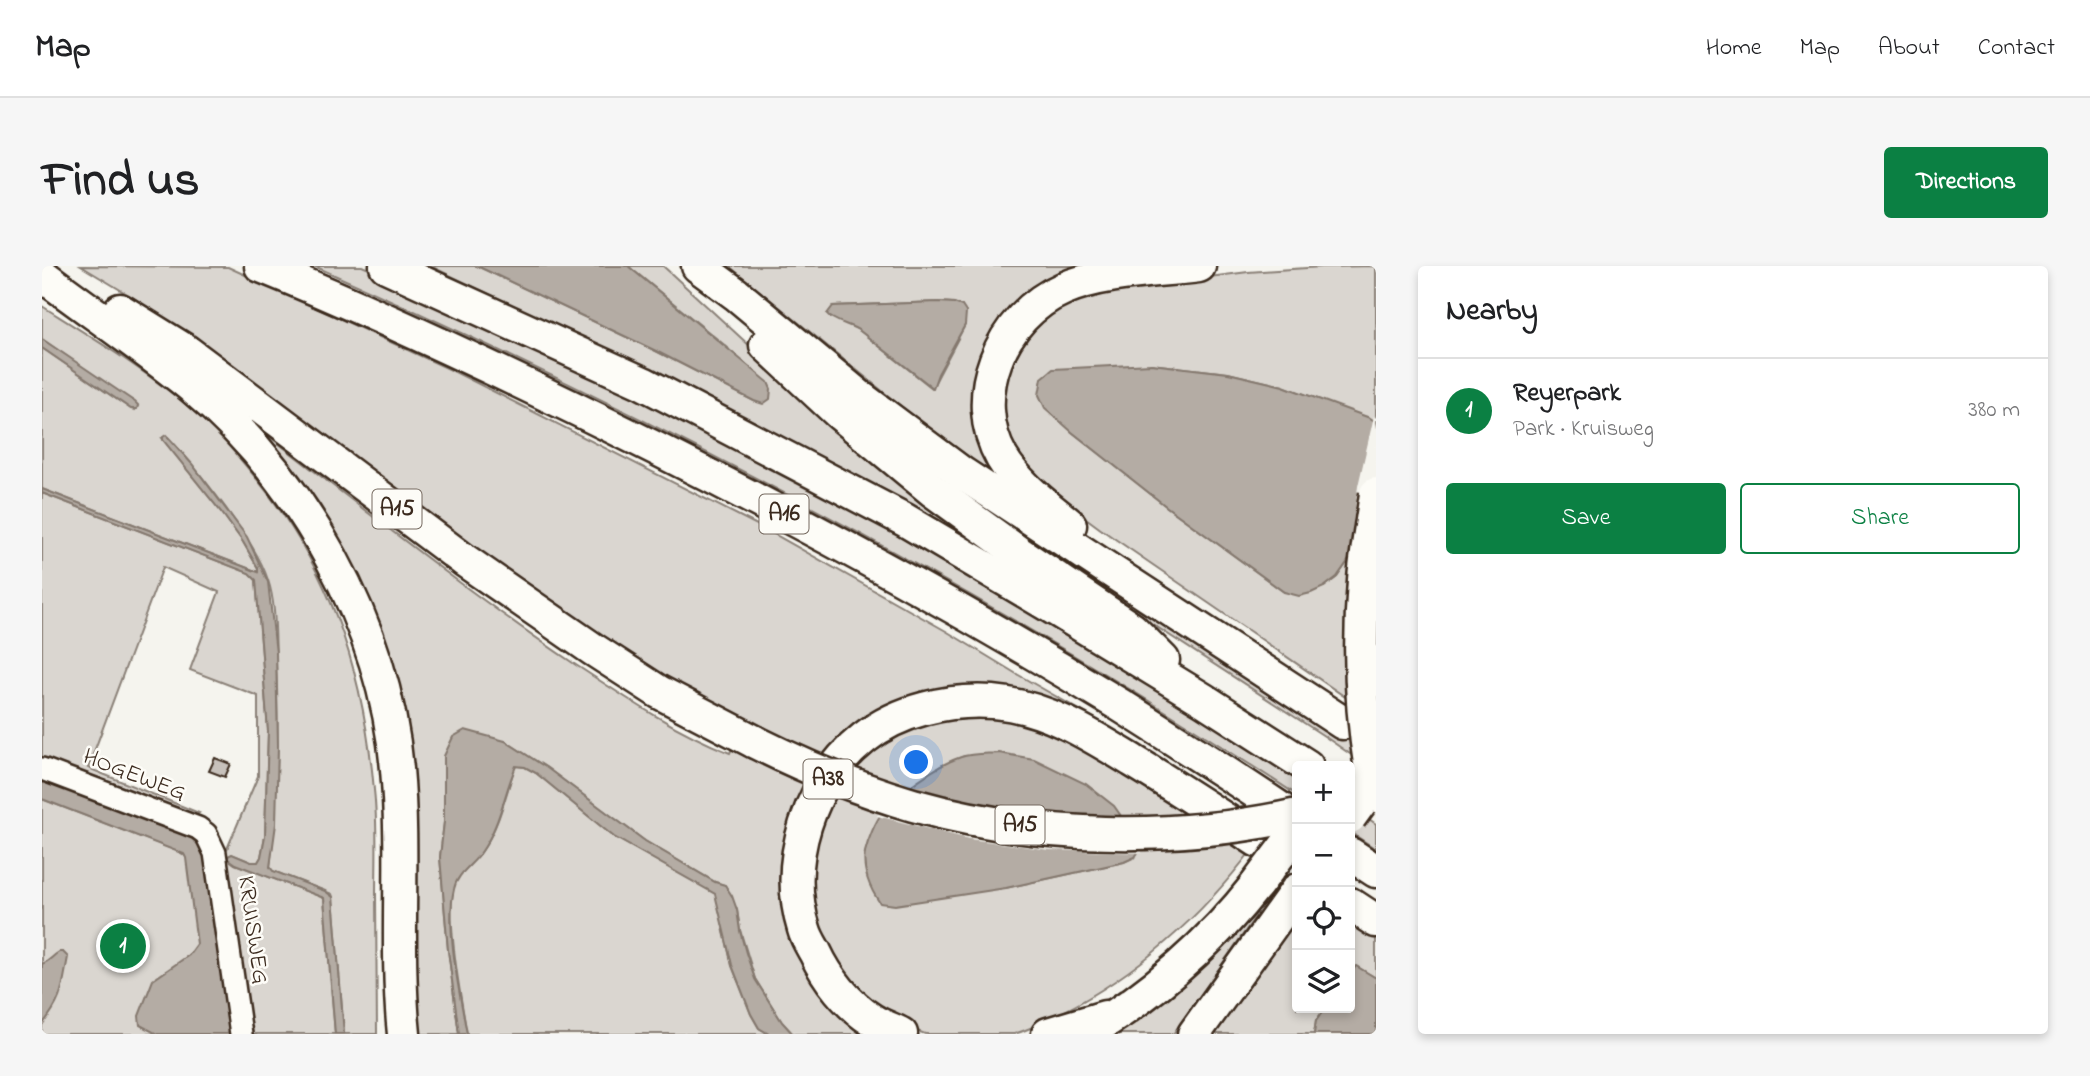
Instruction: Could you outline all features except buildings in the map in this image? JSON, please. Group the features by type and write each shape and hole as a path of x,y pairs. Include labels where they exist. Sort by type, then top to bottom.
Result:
{"highway":[{"name":"A15","path":"46,266 186,351 464,560 594,650 659,692 810,767 883,796 959,816 1005,824 1108,832 1154,832 1208,829 1292,818"},
{"name":"A16","path":"261,266 415,332 550,396 845,547 985,625 1109,699 1292,818"},
{"name":"A16","path":"386,266 643,383 905,520 1204,700 1299,761"},
{"name":"A16","path":"682,266 840,414 932,490 1132,629 1204,700"},
{"path":"698,266 736,294 850,389 974,481 1343,723"},
{"path":"1170,610 1014,475 994,440 988,397 991,373 1006,338 1022,318 1043,300 1065,288 1094,280 1199,266"},
{"path":"42,275 191,387 223,416 263,459 315,529 335,564 357,611 386,694 397,767 400,962 404,1034"},
{"path":"1355,801 1376,795 1367,754 1362,699 1362,646 1364,579 1376,494"},
{"name":"A38","path":"901,1034 871,1020 844,996 821,966 804,929 797,897 797,858 804,825 816,797 841,760 864,737 889,723 918,710 960,702 995,702 1024,708 1061,720 1098,740 1185,792 1258,841"},
{"path":"1349,761 1375,737"},
{"path":"1355,810 1376,781"},
{"path":"1086,1034 1119,1013 1180,965 1221,926 1257,884 1292,818"},
{"path":"1355,857 1376,872"},
{"path":"389,1034 388,1014 400,875"},
{"path":"1194,1034 1292,881"},
{"path":"1355,907 1376,921"},
{"path":"1048,1034 1119,1013"}],"street":[{"name":"HOGEWEG","path":"42,769 198,828 206,834"},
{"name":"KRUISWEG","path":"206,834 215,853 241,1034"}],"shaded area":[{"path":"81,266 228,267 449,369 765,529 1101,722 1071,710 867,721 788,886 883,1034 793,1034 782,1022 755,979 740,930 737,910 725,885 715,882 645,841 547,768 505,741 444,822 440,857 459,1034 415,1034 395,701 236,411 487,603 630,700 669,724 730,753 742,726 628,664 321,433 137,300"},
{"path":"314,266 362,266 426,293 638,395 842,502 980,579 1292,767 1292,792 1060,647 817,510 568,383"},
{"path":"430,266 477,266 754,401 728,348 628,266 663,266 751,347 1031,575 639,365"},
{"path":"477,266 628,266 768,382 771,389 770,399 763,404 754,401"},
{"path":"729,266 1128,266 990,350 1016,494 924,425","holes":["954,303 962,306 965,325 932,388 848,324 833,306"]},
{"path":"1376,266 1376,422 1283,386 1228,373 1151,364 1072,432 1167,507 1284,592 1324,587 1337,577 1357,548 1357,705 1063,501 1027,470 1009,439 1002,411 1005,369 1035,323 1076,298 1132,287 1248,272"},
{"path":"954,303 962,306 966,312 965,325 933,388 860,331 827,314 833,306"},
{"path":"42,306 142,371 211,427 275,502 320,578 337,617 350,658 369,744 376,830 377,1034 344,1034 332,894 273,871 270,867 277,789 278,711 274,609 271,589 260,560 225,507 168,437 162,438 243,542 258,572 42,489 42,348 131,409 135,410 138,406 42,339"},
{"path":"42,339 135,402 137,409 131,409 42,348"},
{"path":"1151,364 1228,373 1283,386 1376,422 1357,548 1337,577 1311,593 1299,596 1284,592 1167,507 1072,432 1045,408 1039,395 1042,378 1053,369"},
{"path":"166,435 192,464 247,537 268,582 276,653 278,745 276,824 270,867 273,871 325,891 333,897 344,1034 335,1034 324,898 228,859 232,854 258,862 265,836 268,731 256,580 249,573 42,493 42,489 258,572 243,542 163,440"},
{"path":"936,473 1289,697 1376,758 1376,772 1074,573"},
{"path":"42,493 249,573 256,580 268,731 265,836 258,862 232,854 228,858 235,864 324,898 335,1034 250,1034 224,856 258,776 258,696 190,670 219,592 163,567 88,768 199,813 192,818 42,762"},
{"path":"953,714 1037,722 1254,847 1213,896 1168,940 1118,979 1063,1012 1014,1034 925,1034 905,1026 855,991 819,938 806,881 817,824 851,766 886,738","holes":["964,756 1135,857 1124,862 1006,888 914,784 941,766"]},
{"path":"465,730 505,741 547,768 645,841 715,882 725,885 737,910 740,931 755,979 782,1022 793,1034 769,1034 759,1028 751,1014 732,965 715,894 614,837 536,773 516,766 488,841 479,856 462,873 454,889 452,941 467,1034 459,1034 440,857 444,822 444,756 453,737"},
{"path":"999,753 1034,759 1086,784 1114,806 1135,836 1139,851 1135,857 1124,862 1006,888 895,905 880,903 868,879 864,859 870,837 882,813 918,780 941,766 965,756"},
{"path":"515,766 525,767 536,773 614,837 716,894 732,966 751,1014 759,1028 769,1034 467,1034 454,954 453,891 457,879 482,851 493,831"},
{"path":"42,779 190,837 203,849 230,1034 157,1034 140,1025 139,1016 153,980 189,955 197,944 184,854 42,799"},
{"path":"42,799 180,852 188,858 219,1034 42,1034"},
{"path":"1355,809 1376,824 1376,849 1355,835"},
{"path":"1258,913 1173,1034 1101,1034 1193,972"},
{"path":"1355,914 1376,928 1376,978 1356,966"},
{"path":"1292,926 1292,1013 1322,1013 1316,1021 1314,1034 1215,1034"},
{"path":"59,952 68,957 63,985 54,1008 42,1025 42,964"},
{"path":"1355,967 1376,978 1376,1034 1314,1034 1316,1021 1322,1013 1355,1013"}],"pier":[{"path":"1374,416 1376,525 1347,568 1358,486"},
{"path":"907,785 997,808 1125,815 1138,834 1142,853 1050,850 969,839 877,816"}],"place":[{"name":"Reyerpark","path":"123,946"}]}
